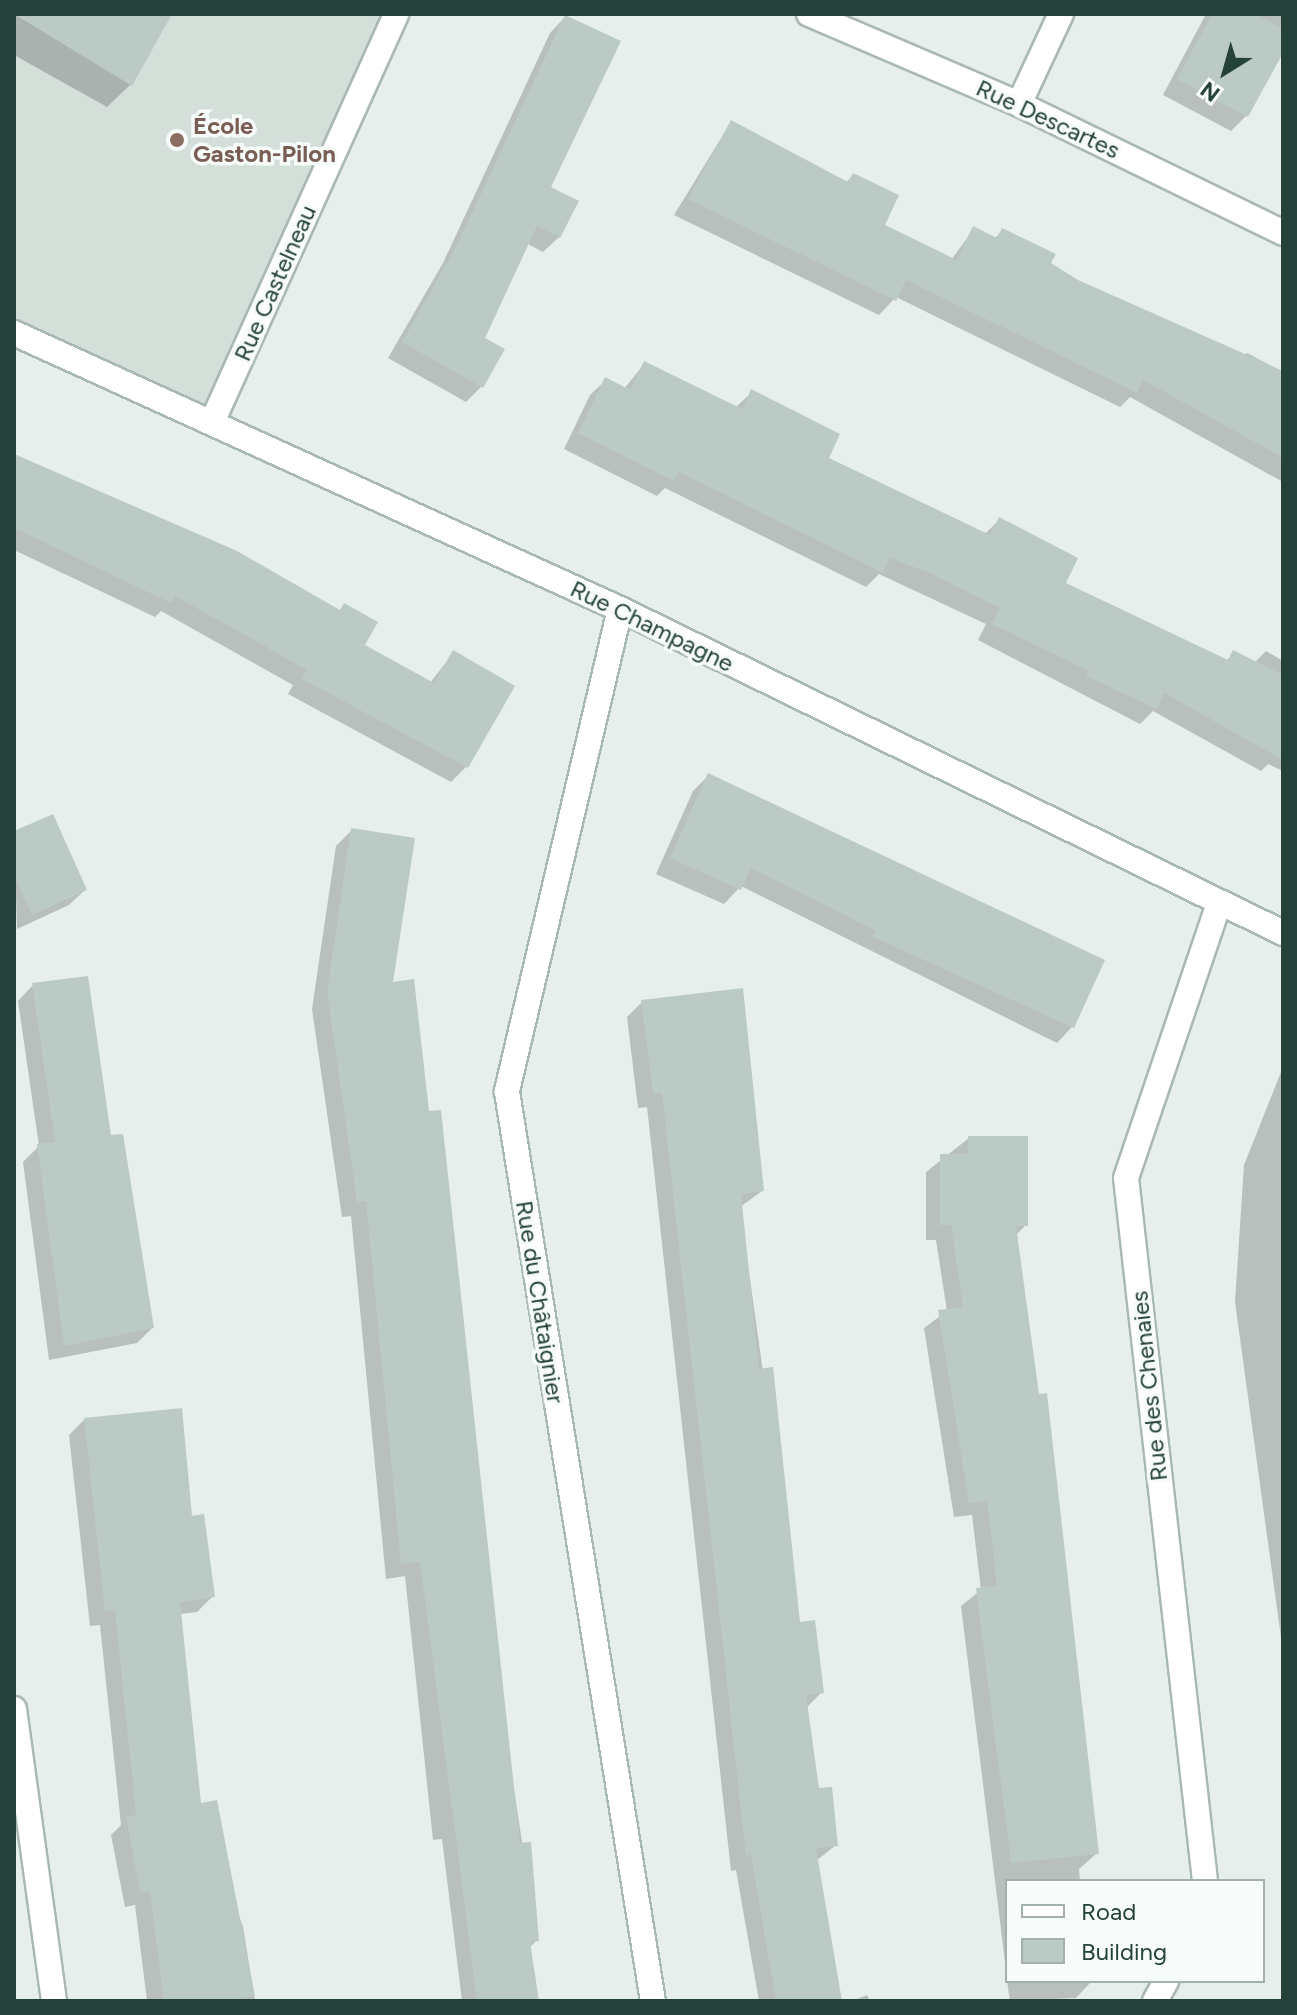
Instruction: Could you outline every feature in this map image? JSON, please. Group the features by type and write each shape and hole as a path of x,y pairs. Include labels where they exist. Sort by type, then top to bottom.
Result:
{"street":[{"name":"Rue Castelneau","path":"213,420 396,14"},
{"name":"Rue Descartes","path":"809,14 1019,104 1283,233"},
{"path":"1019,104 1061,14"},
{"name":"Rue Champagne","path":"14,333 213,420 620,609 1283,933"},
{"name":"Rue du Châtaignier","path":"620,609 507,1092 653,2001"},
{"name":"Rue des Chenaies","path":"1205,1879 1126,1178 1219,904"},
{"path":"14,1709 54,2001"},
{"path":"1155,2001 1165,1983"}],"shaded area":[{"name":"École Gaston-Pilon","path":"14,14 396,14 213,420 14,333"}],"building":[{"path":"14,14 172,14 132,86"},
{"path":"1212,14 1256,14 1283,29 1283,53 1248,117 1177,79"},
{"path":"565,15 621,41 551,187 579,201 560,238 537,226 485,338 505,349 483,388 402,342 457,245"},
{"path":"731,120 848,182 853,173 899,195 885,225 957,260 973,226 997,238 1002,228 1056,254 1051,263 1078,280 1283,371 1283,458 1143,380 1137,393 906,280 896,301 688,199"},
{"path":"644,361 742,409 751,389 840,434 829,458 990,535 999,517 1078,558 1066,583 1228,660 1233,650 1283,675 1283,760 1164,693 1157,709 1086,676 1089,671 992,624 1000,608 932,574 890,558 883,573 679,472 674,481 578,433 605,377 630,390"},
{"path":"14,454 237,551 340,610 344,603 378,622 365,645 434,683 453,650 515,686 468,768 302,679 307,670 175,596 171,603 14,528"},
{"path":"708,773 1105,960 1074,1028 873,937 876,931 751,868 741,890 670,858"},
{"path":"53,814 87,890 32,915 14,875 14,831"},
{"path":"351,828 415,838 393,982 414,979 429,1111 441,1110 520,1843 531,1842 539,1941 530,1942 539,2001 477,2001 420,1562 401,1564 366,1201 357,1202 327,992"},
{"path":"88,976 111,1135 123,1134 154,1328 64,1346 37,1144 55,1142 32,983"},
{"path":"743,988 764,1191 741,1194 759,1369 773,1367 800,1622 815,1620 824,1693 806,1695 819,1788 832,1787 838,1846 816,1848 842,2001 776,2001 751,1855 746,1856 662,1093 653,1094 641,1000"},
{"path":"968,1136 1028,1136 1028,1226 1016,1226 1039,1394 1047,1393 1099,1854 1011,1863 976,1588 997,1586 987,1501 969,1503 938,1310 963,1307 951,1225 940,1225 940,1154 968,1154"},
{"path":"182,1408 192,1516 204,1514 215,1597 180,1602 201,1803 217,1800 255,1996 220,2001 164,2001 150,1891 140,1892 126,1817 136,1815 115,1610 105,1612 84,1418"}],"place":[{"name":"École Gaston-Pilon","path":"177,140"}]}
